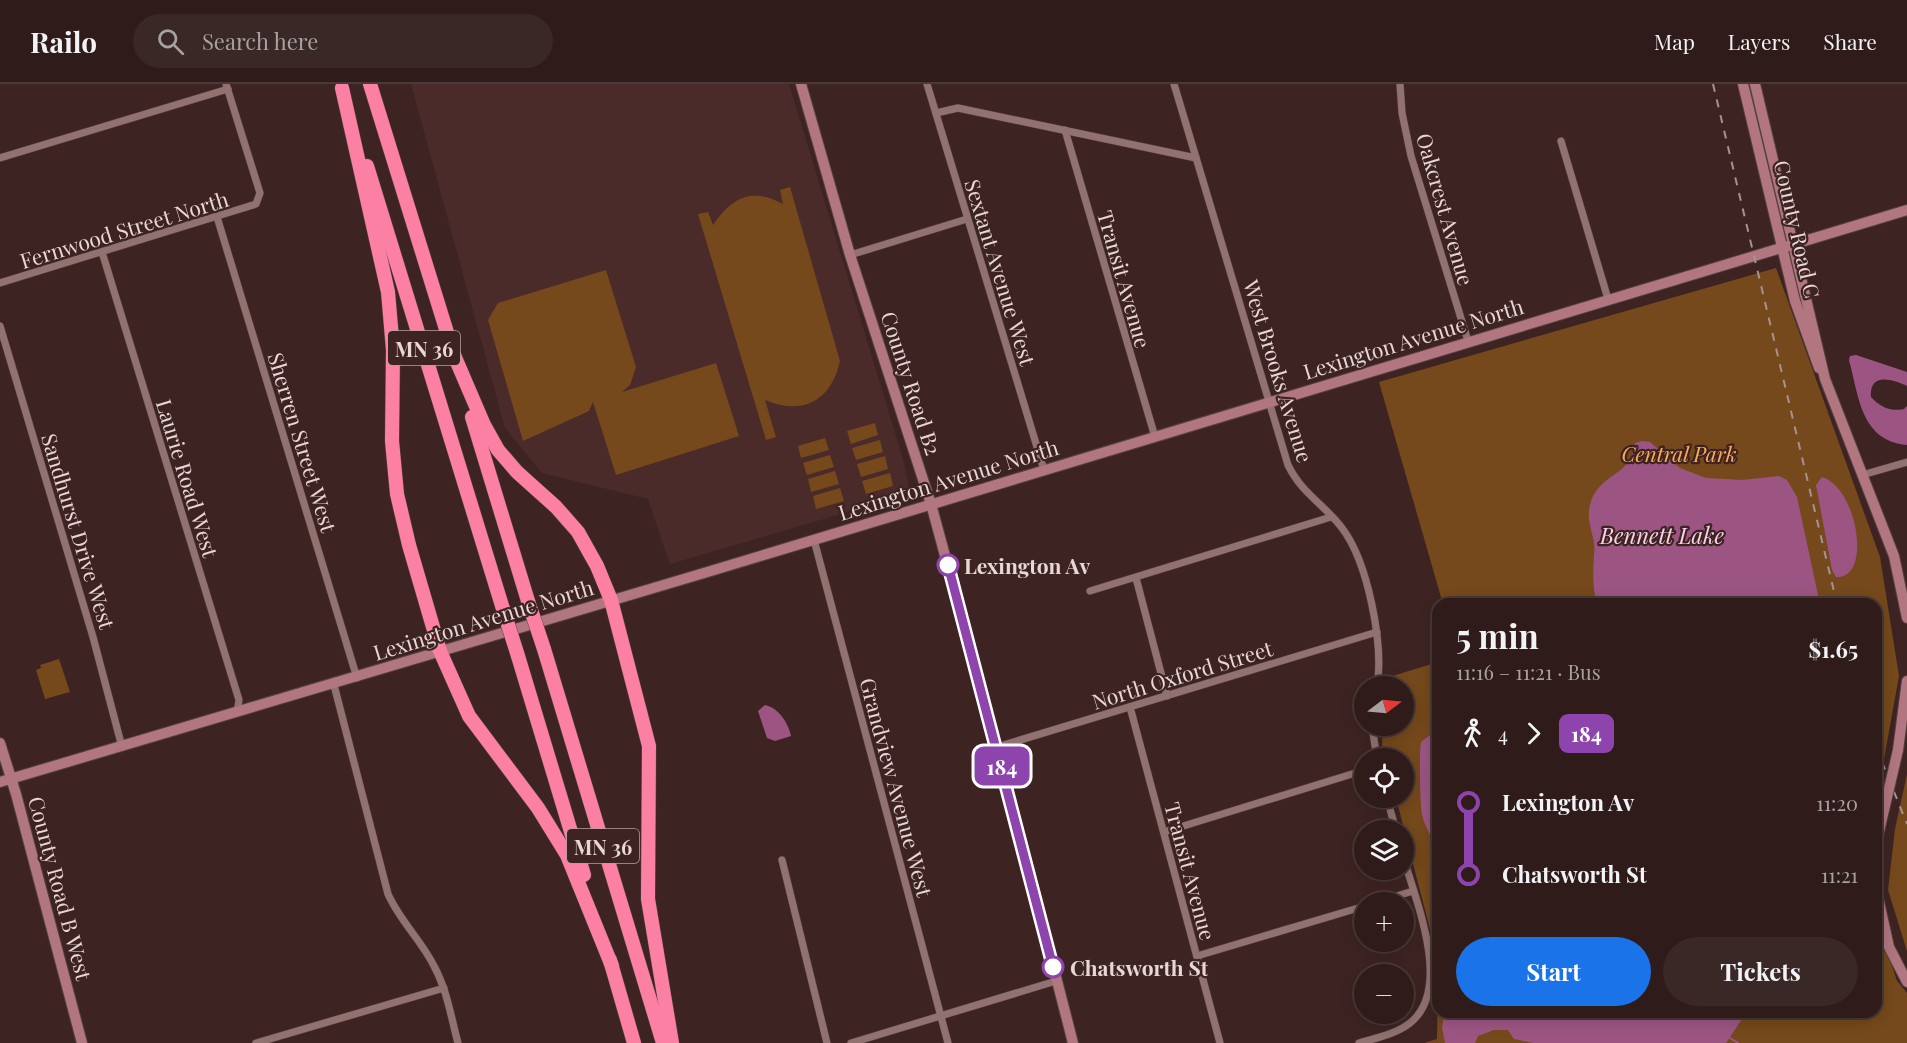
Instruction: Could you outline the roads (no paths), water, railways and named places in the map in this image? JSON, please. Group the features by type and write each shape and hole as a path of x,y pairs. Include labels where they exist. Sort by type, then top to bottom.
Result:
{"highway":[{"name":"MN 36","path":"341,86 518,656 634,1043"},
{"path":"341,86 388,292 393,350 393,441 398,494 409,545 440,651 469,716 538,808 567,855 612,966"},
{"name":"MN 36","path":"371,86 663,1043"},
{"path":"451,348 484,425 498,450 578,532 597,566 611,600 648,738 648,899 672,1043"}],"main road":[{"name":"County Road B2","path":"801,84 850,255 931,504 997,747 1073,1043"},
{"name":"County Road C","path":"1743,84 1781,248 1804,331 1814,359 1825,379 1893,556 1907,618"},
{"name":"County Road C","path":"1755,84 1825,379"},
{"name":"Lexington Avenue North","path":"6,780 357,678 440,651 1907,210"},
{"path":"1882,818 1898,750 1907,681"},
{"name":"County Road B West","path":"0,743 6,780 82,1043"},
{"path":"1882,915 1889,947 1907,982"}],"street":[{"name":"Sextant Avenue West","path":"927,84 1044,470"},
{"name":"West Brooks Avenue","path":"1174,84 1271,402 1285,456 1305,492 1340,525 1355,550 1377,632 1380,658 1378,676"},
{"name":"Oakcrest Avenue","path":"1400,84 1402,113 1411,156 1468,341"},
{"path":"0,158 227,87"},
{"name":"Fernwood Street North","path":"0,283 256,204 260,193 227,87"},
{"path":"936,113 958,108 1196,158"},
{"name":"Transit Avenue","path":"1065,130 1155,437"},
{"path":"1560,141 1608,299"},
{"name":"Sherren Street West","path":"217,217 357,678"},
{"path":"850,255 967,219"},
{"name":"Laurie Road West","path":"102,252 239,700 237,713"},
{"name":"Sandhurst Drive West","path":"0,326 88,618 122,747"},
{"path":"1862,476 1907,462"},
{"path":"1090,591 1331,517"},
{"name":"Grandview Avenue West","path":"814,540 948,1043"},
{"path":"1136,578 1167,696"},
{"name":"North Oxford Street","path":"997,747 1377,632"},
{"path":"334,684 388,894 399,915 435,966 444,988 458,1043"},
{"name":"Transit Avenue","path":"1130,707 1220,1043"},
{"path":"1164,832 1354,773"},
{"path":"782,860 827,1043"},
{"path":"1359,1043 1403,1028 1419,1014 1428,996 1431,962 1410,880"},
{"path":"1197,956 1354,909"},
{"path":"851,1043 1056,981"},
{"path":"256,1043 444,988"}],"water":[{"path":"1856,355 1907,372 1907,386 1895,381 1878,381 1871,389 1871,397 1878,404 1890,409 1899,410 1907,406 1907,445 1892,442 1880,435 1864,415 1849,360 1850,356"},
{"name":"Bennett Lake","path":"1650,442 1680,468 1706,478 1742,480 1779,476 1787,480 1797,497 1819,598 1596,598 1593,573 1594,543 1589,518 1590,505 1602,484 1629,461 1635,443"},
{"path":"1822,477 1834,484 1844,497 1852,514 1856,532 1857,549 1854,564 1847,574 1836,577 1832,570 1816,485"},
{"path":"765,705 775,709 782,717 791,736 775,741 767,738 758,711"},
{"path":"1432,734 1432,838 1422,814 1421,742"},
{"path":"1444,1018 1743,1018 1726,1043 1533,1043 1514,1039 1508,1030 1494,1030 1478,1036 1475,1043 1445,1043 1442,1027"}],"waterway":[{"path":"1730,1038 1738,1043"}],"railway":[{"path":"1713,84 1836,598"},
{"path":"1882,762 1907,824"}],"place":[{"name":"Lexington Av","path":"948,565"},
{"name":"Chatsworth St","path":"1053,967"}],"park label":[{"name":"Central Park","path":"1679,453"}]}
